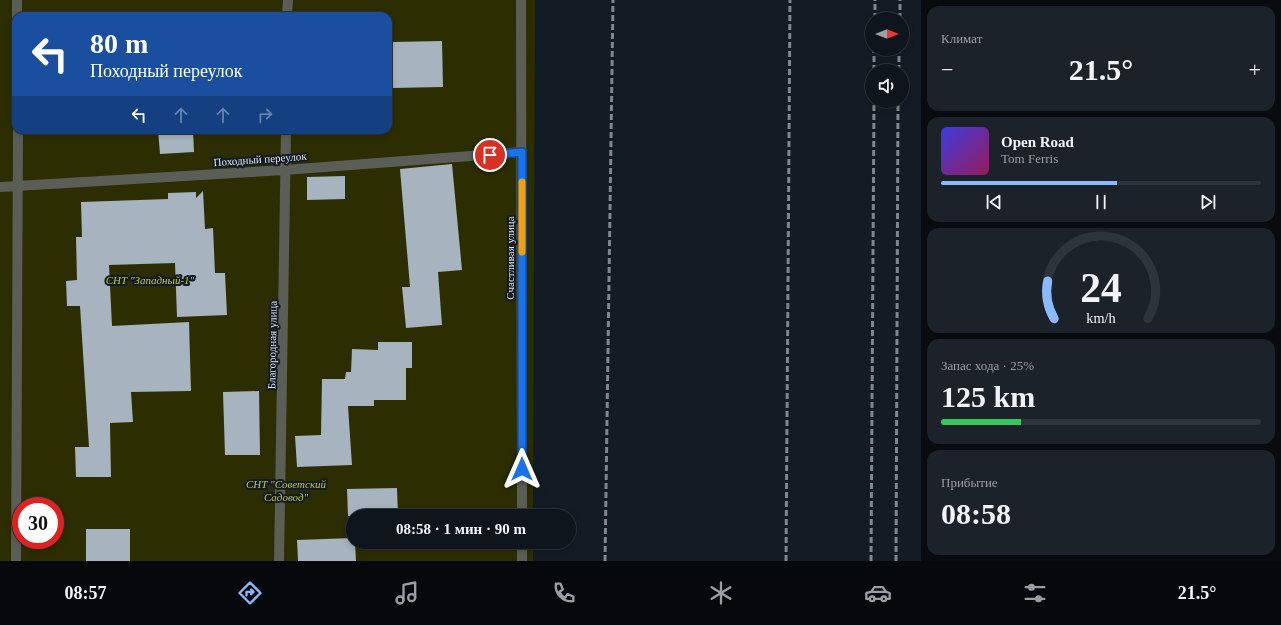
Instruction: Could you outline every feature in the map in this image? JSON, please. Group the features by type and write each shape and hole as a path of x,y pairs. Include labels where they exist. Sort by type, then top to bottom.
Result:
{"street":[{"path":"17,0 17,12"},
{"path":"287,12 288,0"},
{"name":"Счастливая улица","path":"521,0 522,509"},
{"path":"16,561 18,134"},
{"name":"Благородная улица","path":"280,561 286,134"},
{"name":"Походный переулок","path":"0,186 286,170 522,152"},
{"path":"522,549 522,561"}],"green space":[{"name":"СНТ \"Западный-1\"","path":"0,0 535,0 533,509 346,509 346,549 533,549 533,561 0,561"}],"building":[{"path":"442,41 443,87 392,88 392,42"},
{"path":"158,134 193,134 194,152 160,154"},
{"path":"452,164 462,270 438,272 442,325 406,328 402,287 410,287 400,169"},
{"path":"345,176 345,199 307,200 307,177"},
{"path":"203,191 205,229 213,228 215,273 225,273 227,315 177,317 175,263 109,265 112,326 189,322 191,391 131,392 133,422 110,423 111,477 76,477 75,447 89,447 80,306 67,306 66,281 77,280 76,237 82,237 81,202 168,199 168,193 196,192 196,198"},
{"path":"378,342 412,342 412,368 406,368 406,400 374,400 374,406 348,406 352,465 297,467 295,436 321,435 322,379 345,379 346,372 351,372 352,349 378,350"},
{"path":"259,391 260,455 225,455 223,392"},
{"path":"397,488 398,509 348,509 347,489"},
{"path":"86,529 130,529 130,561 86,561"},
{"path":"346,538 346,549 355,549 356,561 298,561 297,540"}],"railway":[{"path":"605,561 613,0"},
{"path":"786,561 790,0"},
{"path":"875,0 875,12"},
{"path":"900,0 900,12"},
{"path":"874,56 874,64"},
{"path":"899,56 899,64"},
{"path":"871,561 874,108"},
{"path":"896,561 898,108"}],"slow traffic":[{"path":"522,182 522,252"}],"route":[{"path":"490,155 522,152 522,469"}],"park label":[{"name":"СНТ \"Советский Садовод\"","path":"286,490"}]}
